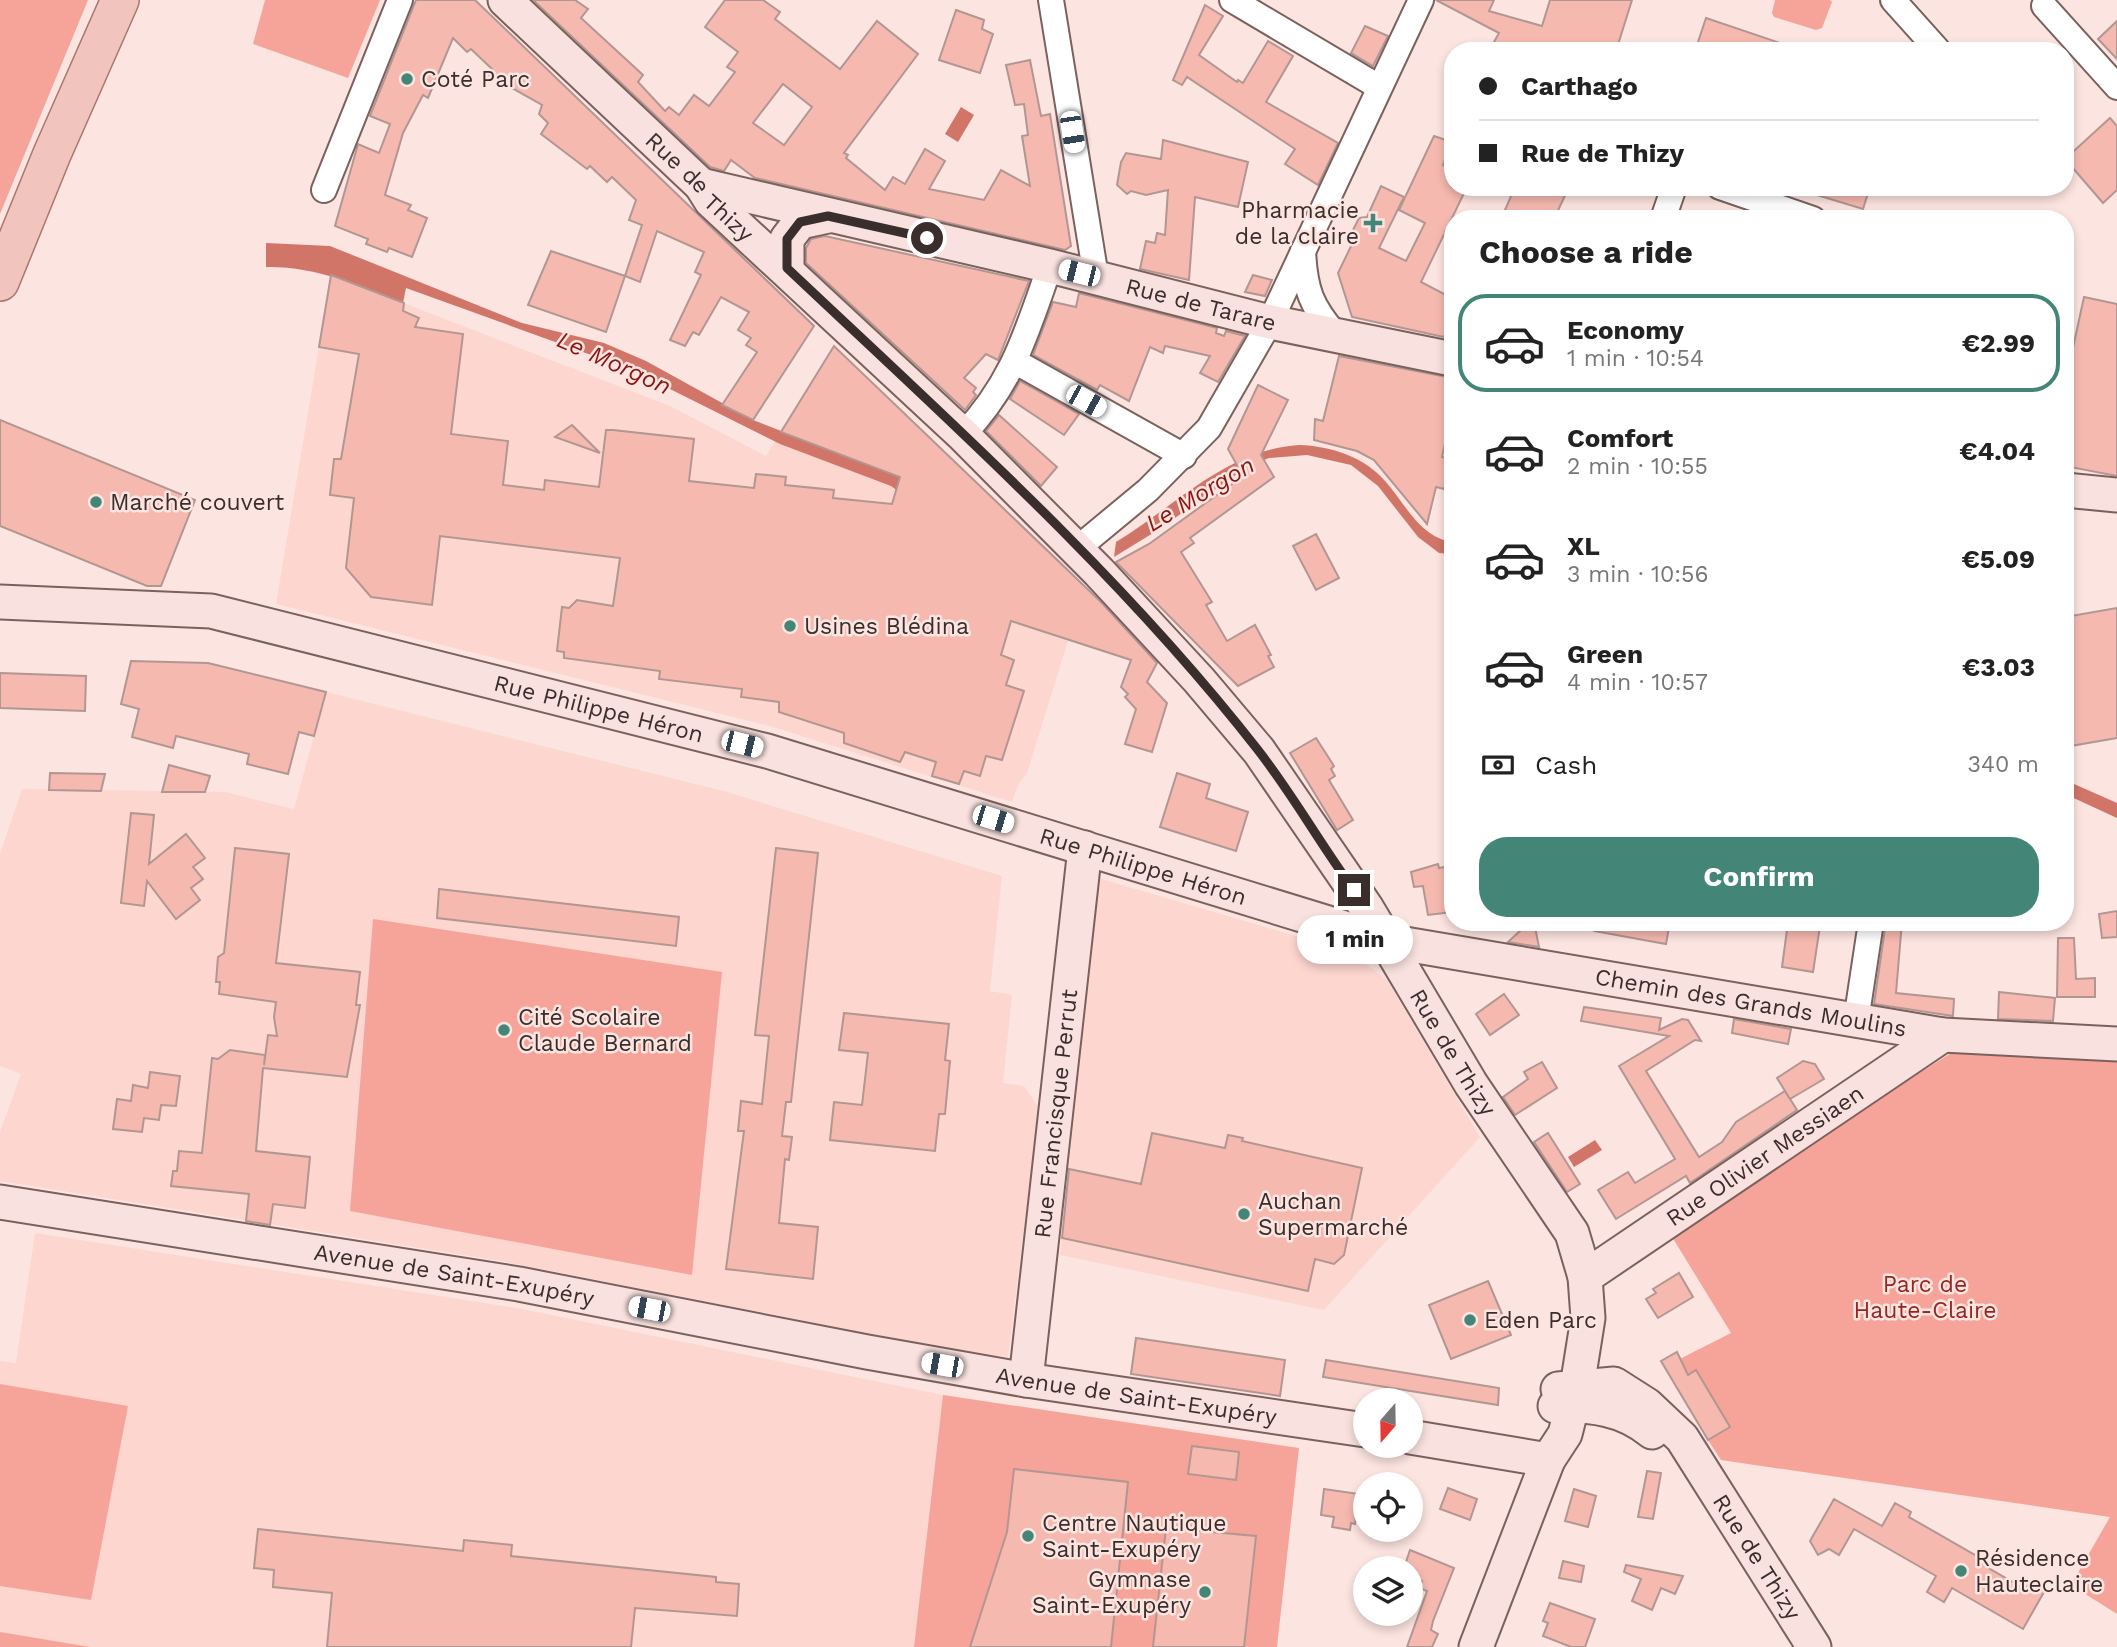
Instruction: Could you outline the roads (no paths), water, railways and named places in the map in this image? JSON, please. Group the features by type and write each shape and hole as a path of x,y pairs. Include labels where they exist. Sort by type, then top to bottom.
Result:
{"main road":[{"path":"0,282 52,154 120,0"}],"street":[{"path":"324,190 400,0"},
{"name":"Rue de Thizy","path":"505,0 701,185 712,201 964,435 1077,548 1199,680 1259,751 1387,941 1471,1084 1572,1233 1586,1277 1588,1318 1585,1336 1564,1397"},
{"path":"1051,0 1096,277"},
{"path":"1233,0 1379,87"},
{"path":"1077,548 1184,456 1209,428 1270,322 1421,0"},
{"path":"1893,0 1931,42"},
{"path":"2044,6 2117,87"},
{"name":"Rue de Tarare","path":"701,185 1096,277 1270,322 1444,357"},
{"path":"1746,196 1786,210"},
{"path":"787,268 787,239 800,222 828,216"},
{"path":"1303,251 1305,280 1314,309 1336,335"},
{"path":"964,435 990,407 1016,362 1050,266"},
{"path":"1016,362 1184,456"},
{"path":"2074,491 2117,495"},
{"name":"Rue Philippe Héron","path":"0,602 211,611 767,751 1387,941"},
{"name":"Rue Francisque Perrut","path":"1026,1380 1085,848"},
{"path":"1285,910 1314,903 1342,873"},
{"path":"1856,1021 1870,931"},
{"name":"Chemin des Grands Moulins","path":"1387,941 1943,1035 2117,1044"},
{"name":"Rue Olivier Messiaen","path":"1586,1277 1943,1035"},
{"name":"Rue de Thizy","path":"1545,1191 1551,1239 1564,1283 1567,1318 1564,1397"},
{"name":"Avenue de Saint-Exupéry","path":"0,1202 519,1284 1026,1380 1353,1428"},
{"path":"1476,1647 1548,1461 1564,1397 1614,1384 1585,1336"},
{"name":"Rue de Thizy","path":"1614,1384 1656,1413 1682,1438 1814,1647"},
{"name":"Rue de Thizy","path":"1564,1397 1635,1418 1700,1465"},
{"path":"1423,1439 1548,1461"}],"water":[{"path":"961,107 974,115 958,142 945,134"},
{"name":"Le Morgon","path":"266,243 330,246 522,323 604,343 646,361 753,420 901,478 907,498 891,486 780,444 630,369 406,288 403,303 319,273 266,267"},
{"name":"Le Morgon","path":"1299,445 1323,448 1347,454 1368,466 1386,482 1422,527 1444,540 1444,553 1439,553 1418,537 1378,486 1351,465 1307,455 1269,458 1247,467 1158,530 1114,557 1116,542 1203,482 1248,457"},
{"path":"2074,784 2117,803 2117,818 2074,798"},
{"path":"1595,1140 1602,1150 1574,1167 1568,1157"}],"place":[{"name":"Coté Parc","path":"407,79"},
{"name":"Pharmacie de la claire","path":"1373,223"},
{"name":"Marché couvert","path":"96,502"},
{"name":"Usines Blédina","path":"790,626"},
{"name":"Cité Scolaire Claude Bernard","path":"504,1030"},
{"name":"Auchan Supermarché","path":"1244,1214"},
{"name":"Eden Parc","path":"1470,1320"},
{"name":"Centre Nautique Saint-Exupéry","path":"1028,1536"},
{"name":"Résidence Hauteclaire","path":"1961,1571"},
{"name":"Gymnase Saint-Exupéry","path":"1205,1592"}],"park label":[{"name":"Parc de Haute-Claire","path":"1925,1297"}]}
